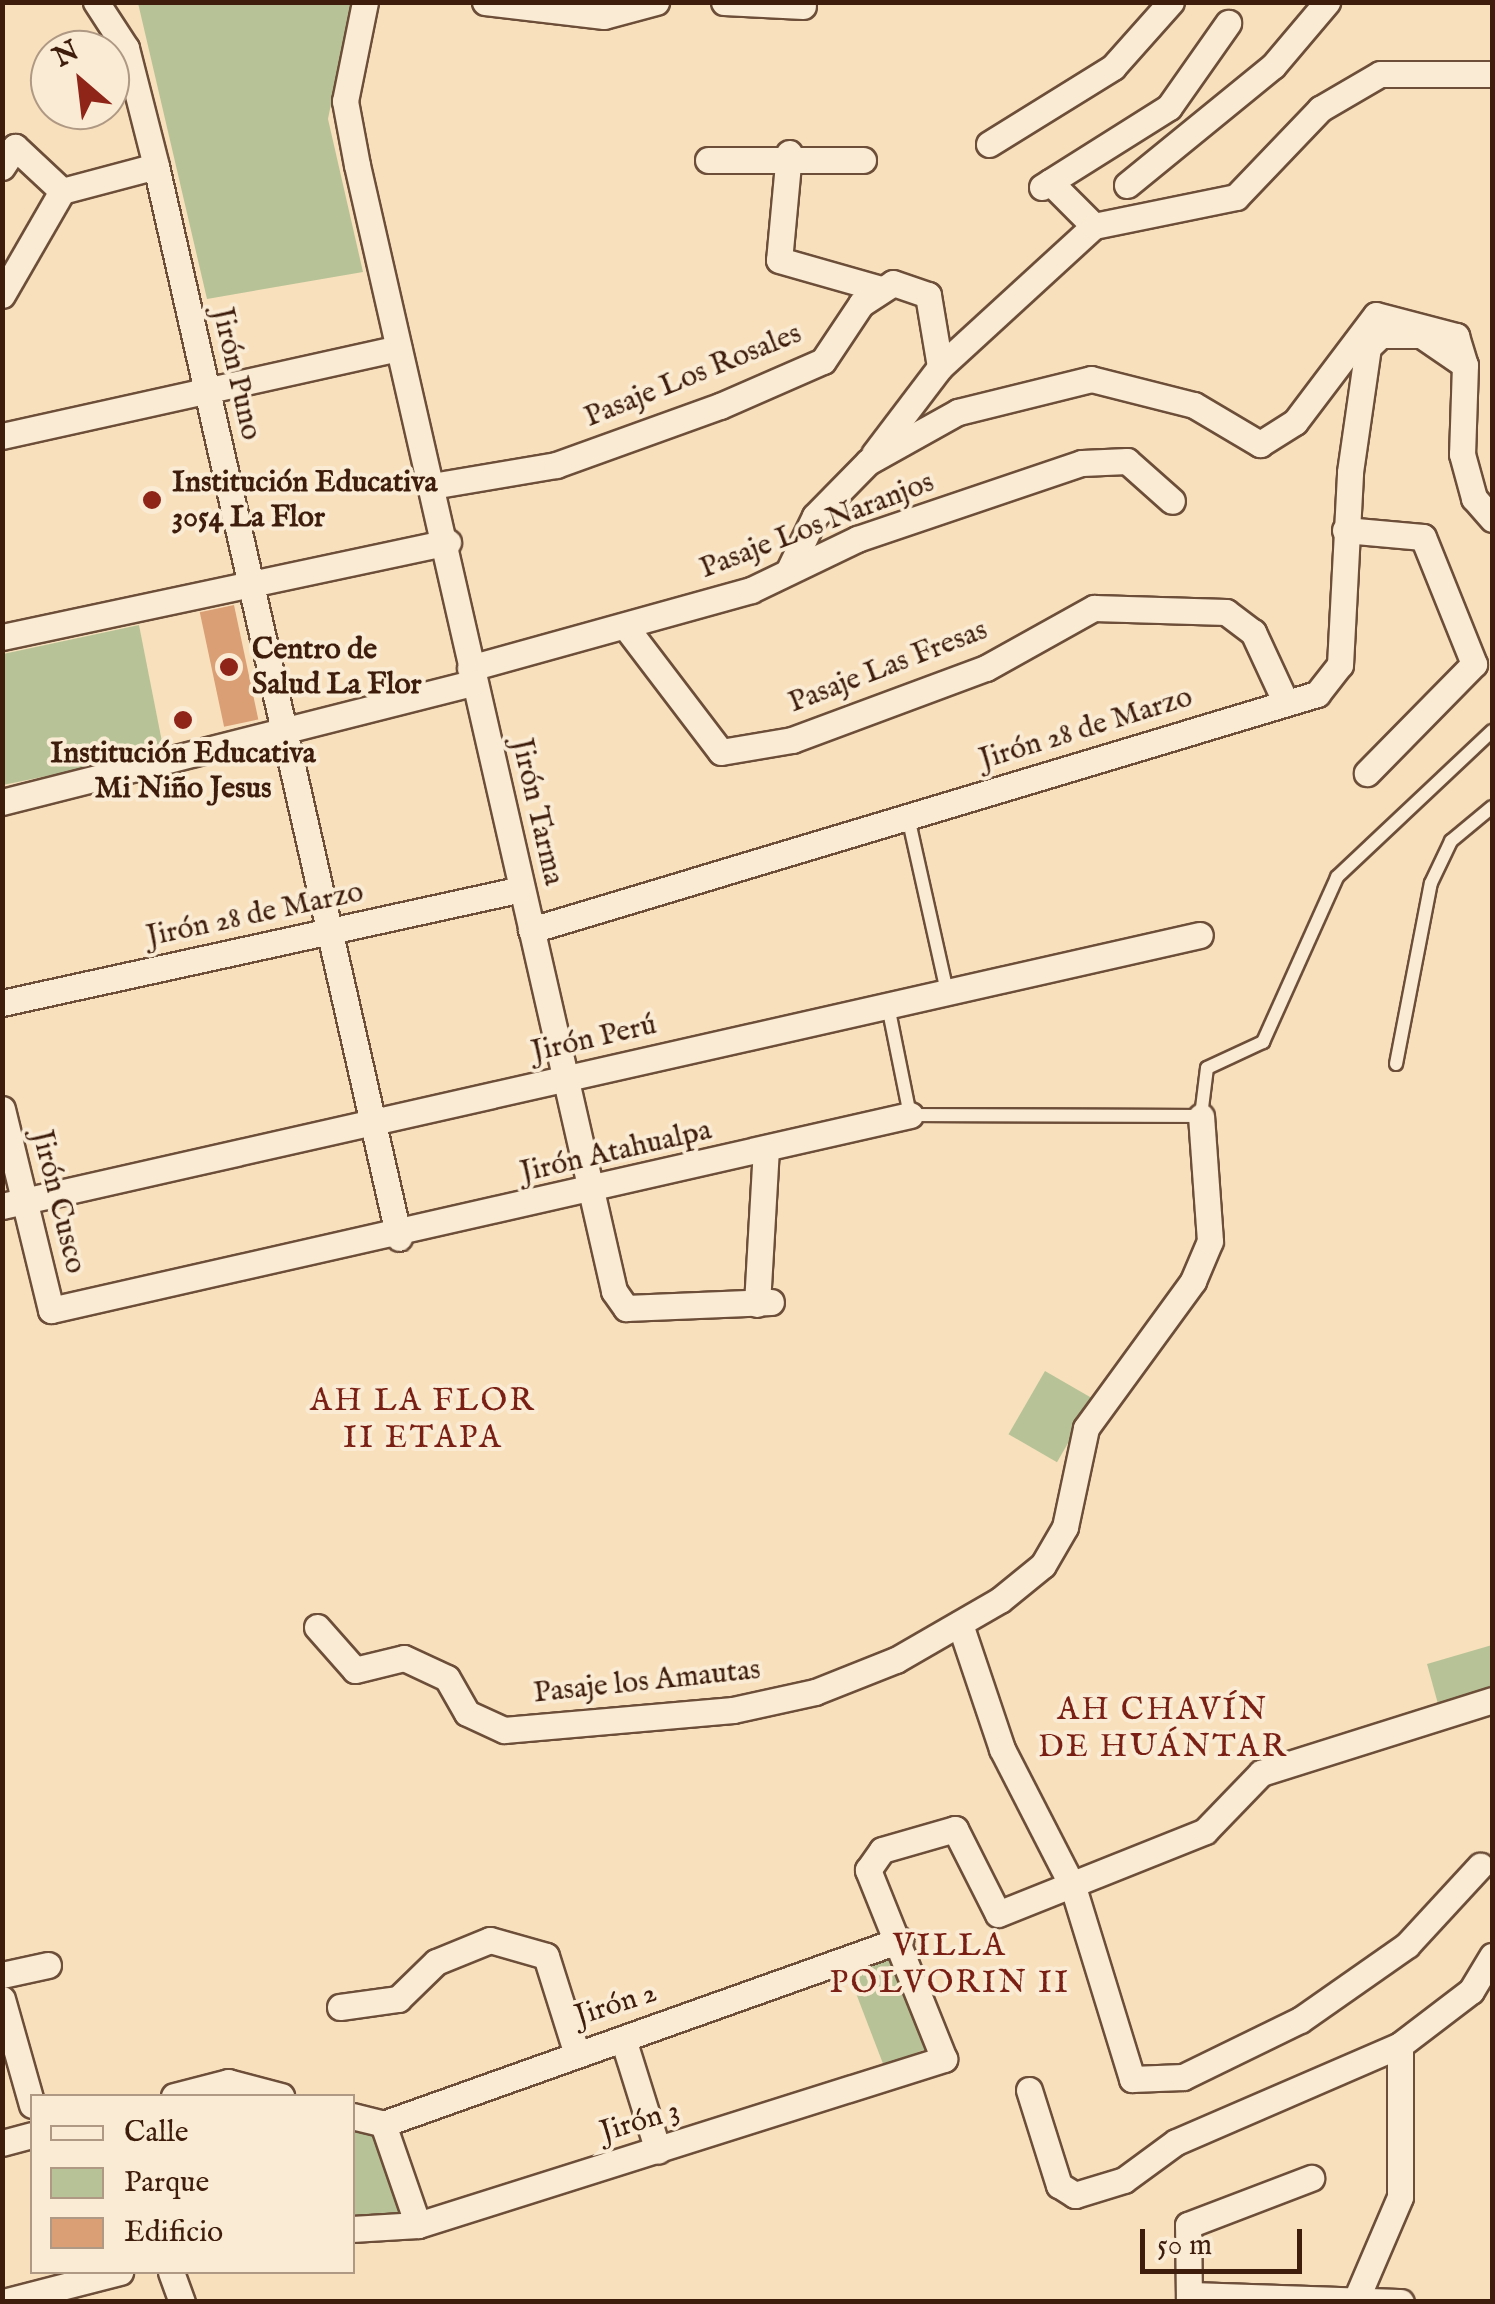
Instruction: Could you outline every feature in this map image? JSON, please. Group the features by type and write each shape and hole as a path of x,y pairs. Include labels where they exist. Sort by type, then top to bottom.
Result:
{"street":[{"name":"Jirón Puno","path":"96,2 126,48 156,166 399,1238"},
{"name":"Jirón Tarma","path":"366,2 346,101 398,348 448,542 471,675 614,1291 626,1308 764,1303 766,1150"},
{"path":"486,2 588,16 656,2"},
{"path":"724,2 804,6"},
{"path":"989,144 1113,67 1172,2"},
{"path":"1127,184 1273,66 1327,2"},
{"path":"1094,226 1046,184 1169,108 1228,23"},
{"path":"789,570 814,516 868,462 940,367 1094,226 1236,197 1320,109 1380,74 1492,74"},
{"path":"2,167 15,147 62,190"},
{"path":"789,153 779,260 881,289 924,289 940,367"},
{"path":"708,160 789,153 863,160"},
{"path":"2,294 62,190 156,166"},
{"name":"Pasaje Los Rosales","path":"432,486 556,465 720,406 823,360 881,289"},
{"path":"868,462 984,401 1085,379 1194,405 1260,444 1295,422 1376,315 1447,328 1465,366 1462,454 1474,498 1492,518"},
{"name":"Jirón 28 de Marzo","path":"532,930 1317,694 1340,664 1346,530 1368,346 1381,335 1421,335 1465,366"},
{"path":"2,436 398,348"},
{"name":"Pasaje Los Naranjos","path":"2,802 281,730 628,630 1107,458 1145,470 1172,501"},
{"path":"1346,530 1423,537 1474,664 1367,773"},
{"path":"2,637 448,542"},
{"name":"Pasaje Las Fresas","path":"628,630 722,752 792,740 986,668 1094,608 1226,612 1253,632 1286,703"},
{"name":"Jirón 28 de Marzo","path":"2,1004 522,890"},
{"name":"Jirón Perú","path":"14,1204 1200,935"},
{"name":"Jirón Cusco","path":"2,1109 14,1204 51,1310"},
{"name":"Jirón Atahualpa","path":"51,1310 399,1238 910,1115"},
{"name":"Pasaje los Amautas","path":"317,1628 355,1670 404,1658 447,1678 467,1713 504,1730 733,1710 815,1692 960,1624 1043,1565 1065,1527 1086,1428 1193,1281 1210,1241 1202,1116"},
{"path":"960,1624 1002,1749 1073,1888 1137,2080 1182,2076 1300,2020 1407,1945 1480,1866"},
{"path":"900,1940 868,1870 872,1858 955,1829 998,1914 1073,1888 1205,1831 1261,1773 1492,1700"},
{"path":"340,2006 398,1998 436,1962 490,1940 546,1956 576,2052"},
{"name":"Jirón 2","path":"383,2124 576,2052 624,2039 900,1940"},
{"name":"Jirón 3","path":"355,2229 418,2225 944,2059 900,1940"},
{"path":"1028,2090 1059,2185 1075,2195 1124,2180 1176,2142 1400,2046 1472,1991 1492,1956"},
{"path":"2,1975 48,1965"},
{"path":"2,1999 30,2098"},
{"path":"624,2039 658,2151"},
{"path":"1354,2300 1400,2197 1400,2046"},
{"path":"182,2094 228,2082 273,2094"},
{"path":"355,2117 383,2124 418,2225"},
{"path":"2,2143 30,2136"},
{"path":"1310,2178 1188,2225 1189,2298 1401,2302"},
{"path":"3,2302 112,2274"},
{"path":"173,2274 182,2302"}],"lane":[{"path":"1202,1116 1207,1068 1263,1042 1337,877 1492,731"},
{"path":"1396,1064 1431,883 1451,842 1492,807"},
{"path":"908,816 947,992"},
{"path":"888,1006 910,1115"},
{"name":"Jirón Atahualpa","path":"910,1115 1202,1116"}],"green space":[{"path":"138,3 351,3 328,119 363,272 207,299"},
{"path":"139,625 164,752 3,785 3,654"},
{"path":"1045,1371 1093,1399 1057,1462 1008,1434"},
{"path":"1492,1645 1492,1688 1438,1704 1427,1664"},
{"path":"892,1956 927,2048 884,2065 848,1973"},
{"path":"355,2128 375,2134 400,2214 355,2217"}],"building":[{"name":"Centro de Salud La Flor","path":"234,605 258,719 224,727 200,612"}],"place":[{"name":"Institución Educativa 3054 La Flor","path":"152,500"},
{"name":"Centro de Salud La Flor","path":"229,667"},
{"name":"Institución Educativa Mi Niño Jesus","path":"183,720"}],"district":[{"name":"AH LA FLOR II ETAPA","path":"423,1422"},
{"name":"AH CHAVÍN DE HUÁNTAR","path":"1163,1730"},
{"name":"VILLA POLVORIN II","path":"950,1966"}]}
